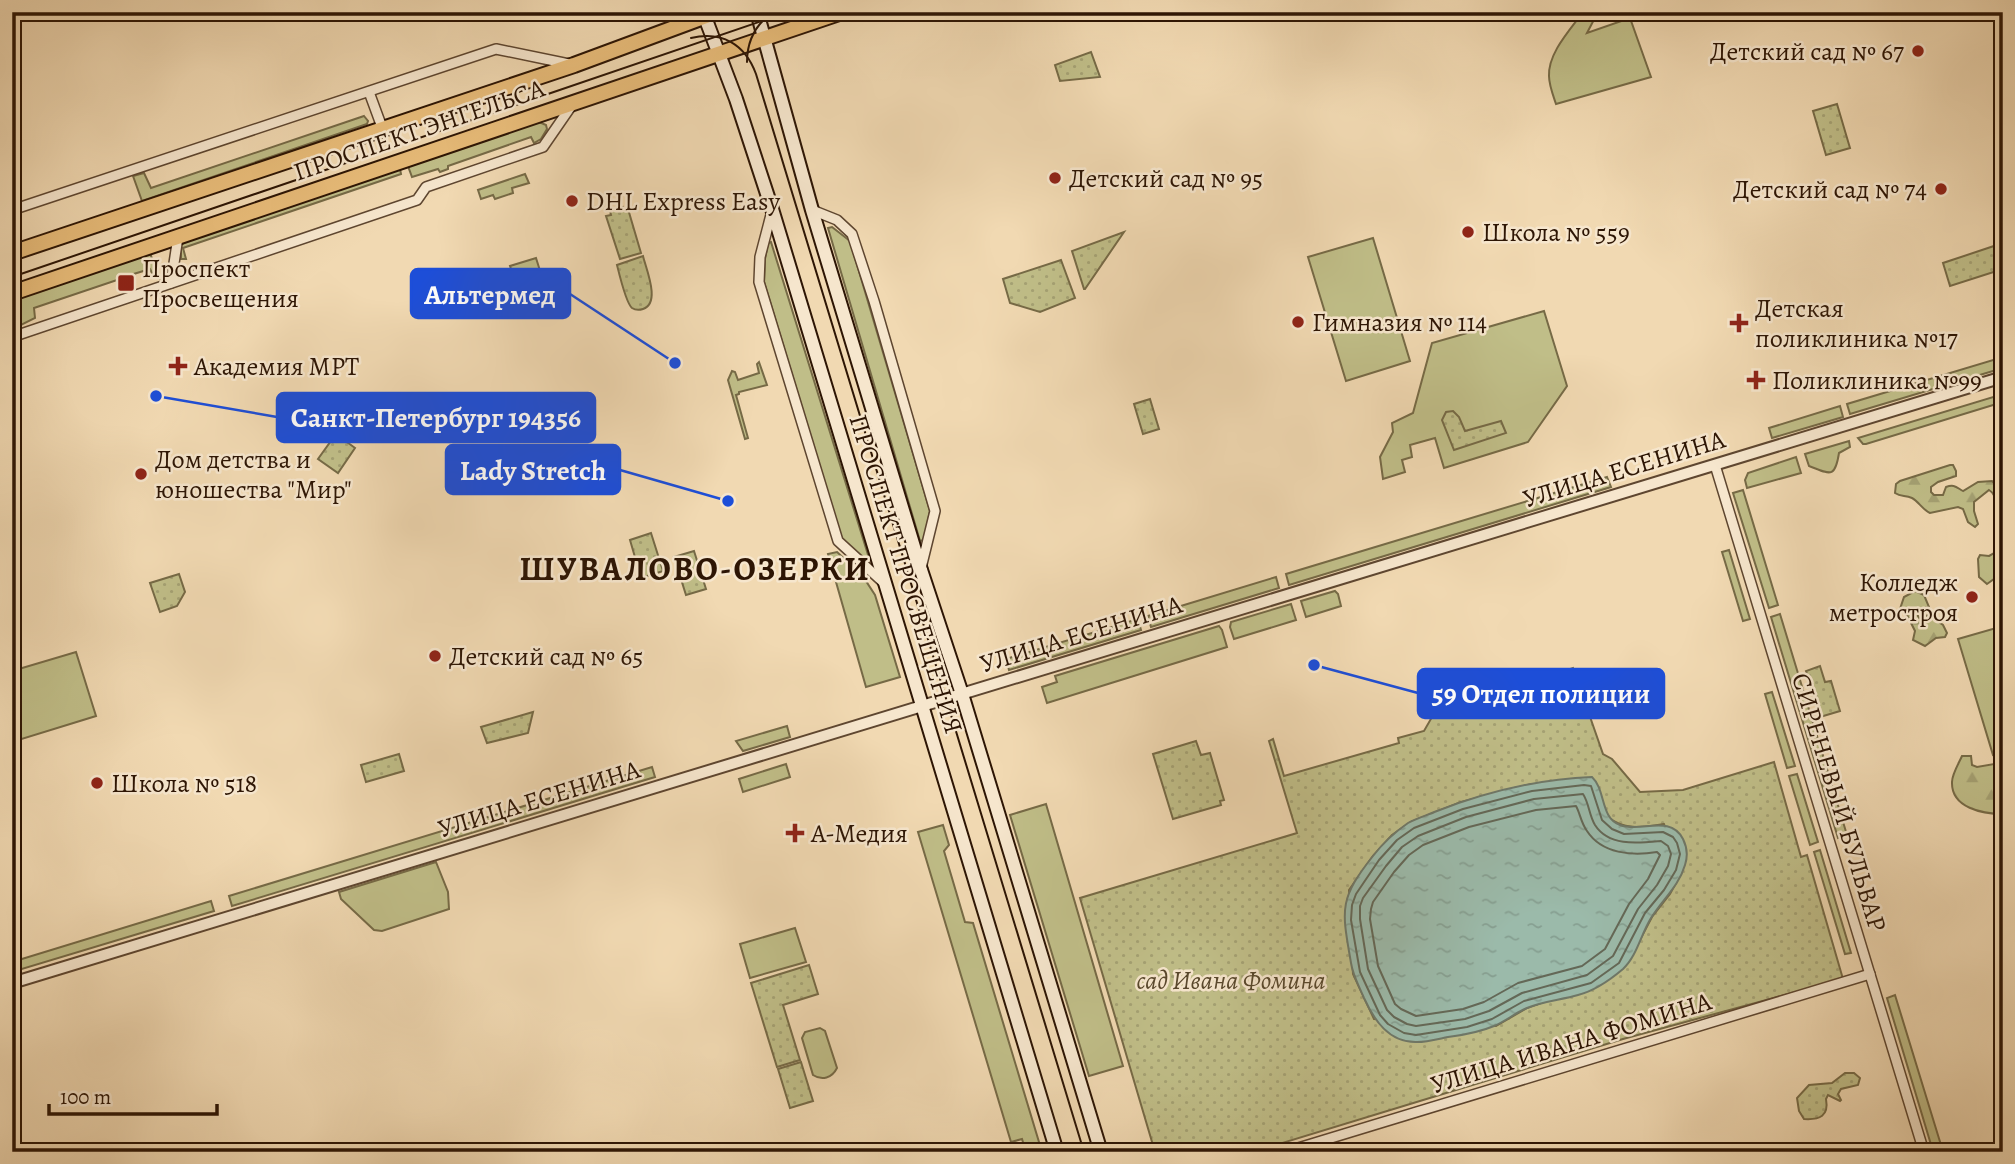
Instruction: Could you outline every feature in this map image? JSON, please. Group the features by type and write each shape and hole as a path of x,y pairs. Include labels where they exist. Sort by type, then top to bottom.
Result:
{"main road":[{"name":"ПРОСПЕКТ ПРОСВЕЩЕНИЯ","path":"757,12 812,210 1101,1152"},
{"name":"ПРОСПЕКТ ЭНГЕЛЬСА","path":"12,293 842,12"},
{"name":"ПРОСПЕКТ ПРОСВЕЩЕНИЯ","path":"708,14 772,209 1057,1152"},
{"name":"ПРОСПЕКТ ЭНГЕЛЬСА","path":"12,253 574,65 708,14"}],"street":[{"path":"12,210 496,49 574,65"},
{"path":"369,92 383,130"},
{"path":"12,337 417,200 426,187 543,147 574,103"},
{"path":"772,209 760,257 759,282 838,541 886,584"},
{"path":"812,210 837,220 852,234 874,301 935,511 921,570"},
{"path":"171,283 178,237"},
{"name":"УЛИЦА ЕСЕНИНА","path":"12,983 2003,377"},
{"name":"СИРЕНЕВЫЙ БУЛЬВАР","path":"1715,465 1924,1152"},
{"name":"УЛИЦА ИВАНА ФОМИНА","path":"1285,1152 1870,974"}],"green space":[{"path":"1583,12 1598,12 1587,33 1630,18 1651,77 1556,104 1549,79 1552,59"},
{"path":"1091,52 1100,77 1060,81 1055,65"},
{"path":"1837,104 1850,148 1826,155 1813,111"},
{"path":"364,116 367,124 142,201 133,176 144,173 151,188"},
{"path":"539,122 546,125 547,129 541,139 534,143 531,137 448,166 448,169 440,172 438,169 412,177 408,166"},
{"path":"400,169 401,174 183,248 186,259 181,259 181,245 187,241"},
{"path":"525,174 529,183 512,188 513,193 495,199 493,195 481,199 478,190"},
{"path":"623,207 624,210 628,209 641,253 620,259 606,216 611,215 610,211"},
{"path":"832,227 850,241 930,511 924,540 920,541 828,228"},
{"path":"1124,232 1085,289 1084,289 1072,251"},
{"path":"1373,238 1410,361 1346,381 1308,257"},
{"path":"771,242 869,558 864,560 842,540 764,282 765,259 768,243"},
{"path":"2003,243 2003,269 1950,286 1943,263"},
{"path":"150,253 159,278 153,275 150,269 127,276 127,289 122,290 117,280 34,308 35,318 21,325 15,322 12,300"},
{"path":"643,256 652,293 648,306 636,309 632,308 627,300 617,265"},
{"path":"536,258 548,296 523,304 510,266"},
{"path":"1061,260 1075,298 1040,312 1010,303 1003,279"},
{"path":"1544,311 1567,386 1528,442 1444,468 1435,438 1410,445 1412,457 1402,460 1405,472 1383,479 1380,457 1393,432 1392,423 1413,413 1432,343"},
{"path":"2003,357 2003,368 1850,414 1847,404"},
{"path":"759,362 767,385 736,395 748,438 745,439 728,380 732,371 738,380 759,373"},
{"path":"2003,394 2003,402 1866,444 1858,438"},
{"path":"1150,399 1159,429 1143,434 1134,404"},
{"path":"1840,406 1843,417 1772,438 1769,428"},
{"path":"1453,411 1465,431 1501,421 1506,433 1454,450 1442,420 1446,412"},
{"path":"336,434 355,448 338,473 318,459"},
{"path":"1849,441 1850,447 1839,453 1833,471 1827,472 1809,466 1805,454"},
{"path":"1796,457 1801,473 1747,488 1745,480 1748,473"},
{"path":"1953,465 1956,476 1931,487 1934,495 1943,495 1949,486 1963,491 1978,482 1992,481 1995,489 2003,495 2003,517 1994,495 1989,490 1974,502 1978,524 1975,527 1968,522 1963,509 1958,507 1930,513 1912,498 1895,493 1896,484 1900,481"},
{"path":"1607,477 1611,487 1289,585 1286,574"},
{"path":"1743,490 1778,605 1769,608 1733,493"},
{"path":"651,533 663,571 641,578 630,540"},
{"path":"2003,538 2002,569 1987,584 1979,577 1978,559 1980,555 1989,556 1995,552"},
{"path":"1729,550 1750,619 1743,621 1722,552"},
{"path":"694,551 706,589 686,595 674,557"},
{"path":"837,552 862,575 875,595 900,677 866,687 828,554"},
{"path":"179,574 185,592 177,606 160,612 150,583"},
{"path":"1276,577 1279,588 1151,627 1148,616"},
{"path":"1335,591 1341,606 1306,617 1301,601"},
{"path":"1915,591 1924,595 1929,607 1917,610 1919,618 1928,615 1943,625 1947,633 1945,637 1936,638 1925,646 1913,640 1915,631 1907,615 1900,609 1904,597"},
{"path":"1291,604 1296,620 1234,639 1231,622"},
{"path":"1780,614 1847,835 1838,838 1771,617"},
{"path":"1138,619 1141,630 1009,670 1006,659"},
{"path":"1219,626 1227,647 1047,703 1042,687 1057,682 1055,676"},
{"path":"2003,626 2003,753 1993,755 1958,639"},
{"path":"76,652 96,716 12,742 12,671"},
{"path":"1820,666 1825,682 1831,681 1840,711 1820,717 1806,671"},
{"name":"сад Ивана Фомина","path":"1573,668 1603,754 1612,759 1640,792 1683,790 1774,762 1801,857 1807,855 1843,979 1623,1039 1253,1152 1155,1152 1080,898 1297,833 1269,741 1273,739 1284,776 1399,743 1398,738 1424,731 1432,717","holes":["1531,784 1628,826 1664,824 1682,872 1670,894 1652,917 1631,957 1496,1026 1374,1019 1353,974 1349,890 1392,835 1411,822 1461,802"]},
{"path":"1772,692 1795,766 1787,768 1765,694"},
{"path":"533,712 528,733 487,743 481,727"},
{"path":"787,726 790,737 743,751 736,741"},
{"path":"1196,741 1201,755 1210,753 1224,800 1220,801 1221,805 1173,819 1153,754"},
{"path":"399,754 404,771 366,782 361,765"},
{"path":"1962,756 1971,756 1972,765 1977,767 1994,764 2003,776 2003,814 1978,811 1962,804 1957,798 1952,779"},
{"path":"786,764 790,777 743,792 739,779"},
{"path":"652,767 655,777 232,906 229,896"},
{"path":"1797,774 1818,842 1810,845 1789,776"},
{"path":"1046,804 1123,1066 1089,1076 1010,815"},
{"path":"943,825 949,845 944,851 965,922 973,923 1042,1152 1026,1152 1022,1139 1011,1142 918,832"},
{"path":"1820,850 1851,953 1845,954 1814,852"},
{"path":"436,862 448,892 449,909 382,931 374,930 341,899 339,892"},
{"path":"211,901 214,911 12,972 12,962"},
{"path":"795,928 806,962 750,978 740,944"},
{"path":"809,965 818,994 783,1005 800,1060 777,1067 751,983"},
{"path":"1895,995 1941,1145 1932,1148 1887,998"},
{"path":"820,1028 825,1031 837,1068 830,1076 823,1078 813,1075 802,1038 805,1032"},
{"path":"801,1062 813,1101 790,1108 778,1069"},
{"path":"1845,1073 1854,1073 1860,1078 1858,1085 1841,1089 1838,1094 1840,1101 1828,1095 1822,1116 1804,1119 1799,1111 1797,1098 1809,1085 1832,1083"}],"water":[{"path":"1592,777 1609,816 1614,821 1628,827 1671,827 1683,839 1686,848 1687,858 1682,873 1651,918 1628,964 1590,991 1533,1006 1483,1030 1421,1042 1398,1039 1384,1029 1356,981 1345,917 1348,895 1373,856 1389,838 1408,823 1456,804 1533,784"}],"tram line":[{"path":"747,62 754,34 773,12"},
{"path":"12,277 788,12"},
{"path":"691,38 713,36 731,42 746,55 756,74 1084,1152"}],"place":[{"name":"Детский сад № 67","path":"1918,51"},
{"name":"Детский сад № 95","path":"1055,178"},
{"name":"Детский сад № 74","path":"1941,189"},
{"name":"DHL Express Easy","path":"572,201"},
{"name":"Школа № 559","path":"1468,232"},
{"name":"Проспект Просвещения","path":"126,283"},
{"name":"Гимназия № 114","path":"1298,322"},
{"name":"Детская поликлиника №17","path":"1739,323"},
{"name":"Альтермед","path":"675,363"},
{"name":"Академия МРТ","path":"178,366"},
{"name":"Поликлиника №99","path":"1756,380"},
{"name":"Санкт-Петербург 194356","path":"156,396"},
{"name":"Дом детства и юношества \"Мир\"","path":"141,474"},
{"name":"Lady Stretch","path":"728,501"},
{"name":"Колледж метростроя","path":"1972,597"},
{"name":"Детский сад № 65","path":"435,656"},
{"name":"59 Отдел полиции","path":"1314,665"},
{"name":"Школа № 518","path":"97,783"},
{"name":"А-Медия","path":"795,833"}],"district":[{"name":"ШУВАЛОВО-ОЗЕРКИ","path":"695,568"}]}
